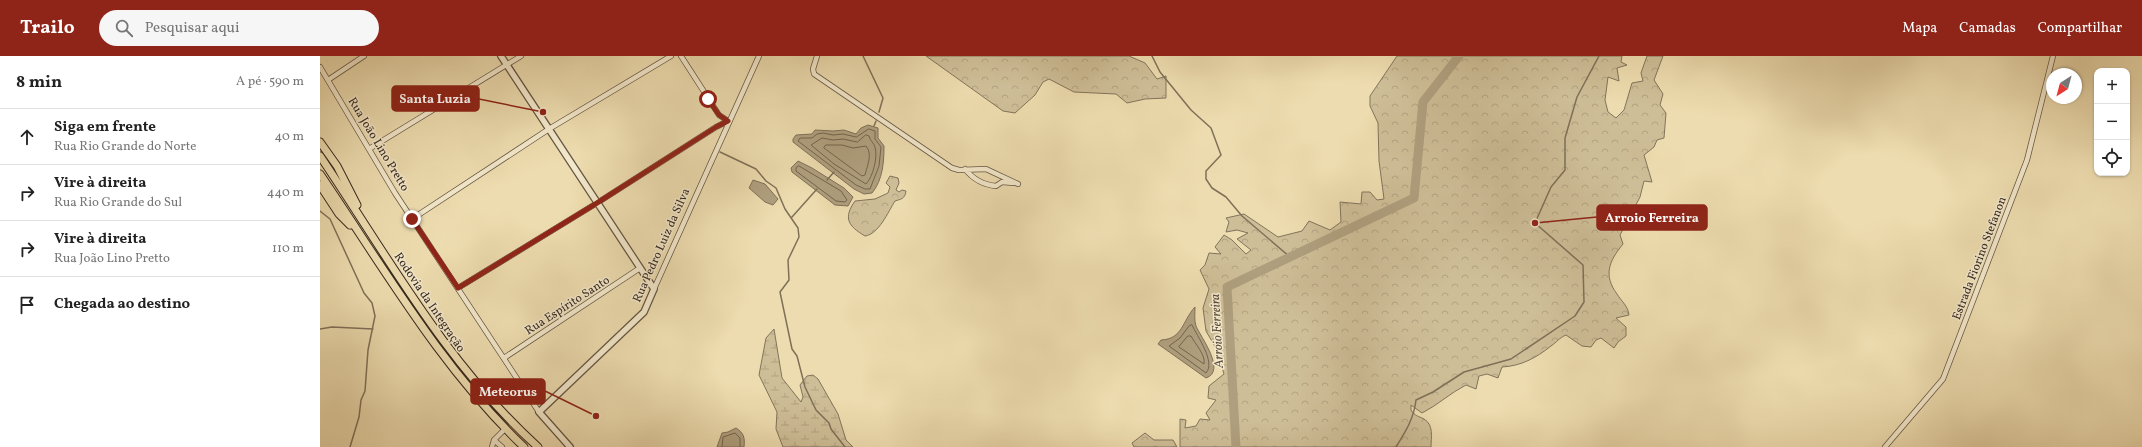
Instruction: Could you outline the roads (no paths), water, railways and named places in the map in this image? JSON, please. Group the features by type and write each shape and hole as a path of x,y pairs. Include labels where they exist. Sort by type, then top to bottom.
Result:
{"highway":[{"path":"320,142 337,166 369,230"},
{"name":"Rodovia da Integração","path":"320,156 458,363 490,400 538,447"},
{"name":"Rodovia da Integração","path":"320,174 453,369 505,429 524,447"},
{"path":"320,186 339,214 362,236"}],"street":[{"path":"328,80 364,56"},
{"path":"501,56 654,289"},
{"path":"369,149 521,56"},
{"path":"412,219 549,129 671,56"},
{"path":"458,288 597,203 716,127 728,121 719,115 681,56"},
{"name":"Rua Pedro Luiz da Silva","path":"539,412 644,312 728,121 759,56"},
{"path":"818,56 813,69 814,74 952,168 986,169 1018,184 1002,182 996,186 990,185 980,181 965,169"},
{"name":"Estrada Fiorino Stefanon","path":"1885,447 1942,379 2027,160 2053,56"},
{"name":"Rua João Lino Pretto","path":"320,67 412,219 539,412 570,447"},
{"name":"Rua Espírito Santo","path":"504,358 640,268"},
{"path":"492,447 494,440 505,429"},
{"path":"494,440 502,447"}],"water":[{"path":"868,125 878,128 878,138 884,146 881,176 872,193 864,194 854,189 793,142 796,135 812,134 815,130 844,130 856,134 861,128"},
{"path":"798,161 844,188 853,197 848,206 835,205 792,172 791,168"},
{"path":"753,180 765,184 778,199 773,205 765,202 749,188"},
{"path":"1195,307 1196,326 1213,361 1214,368 1212,374 1206,378 1158,344 1161,340 1168,339 1178,333"},
{"path":"736,428 743,436 744,447 717,447 722,433"}],"waterway":[{"path":"863,56 883,98 879,112"},
{"path":"1152,56 1160,72 1191,110 1211,128 1221,155 1206,171 1206,179 1212,188 1226,197 1242,216 1290,257"},
{"name":"Arroio Ferreira","path":"1236,447 1227,287 1414,198 1423,102 1459,56"},
{"name":"Arroio Ferreira","path":"1396,447 1411,419 1416,400 1433,392 1464,372 1511,359 1575,316 1584,302 1583,265 1535,223 1551,187 1565,170 1565,138 1577,97 1599,56"},
{"path":"874,126 876,121"},
{"path":"720,152 756,169 766,181 776,188 785,209 798,228 799,237 788,260 789,280 780,292 792,349 797,356 805,387 816,410 829,423 831,429 845,447"},
{"path":"827,180 834,172"},
{"path":"792,217 817,189"},
{"path":"320,211 330,219 364,293 372,303 375,316 368,350 365,391 361,400 359,417 350,447"},
{"path":"320,329 332,327 373,329"}],"place":[{"name":"Santa Luzia","path":"543,112"},
{"name":"Arroio Ferreira","path":"1535,223"},
{"name":"Meteorus","path":"596,416"}]}
